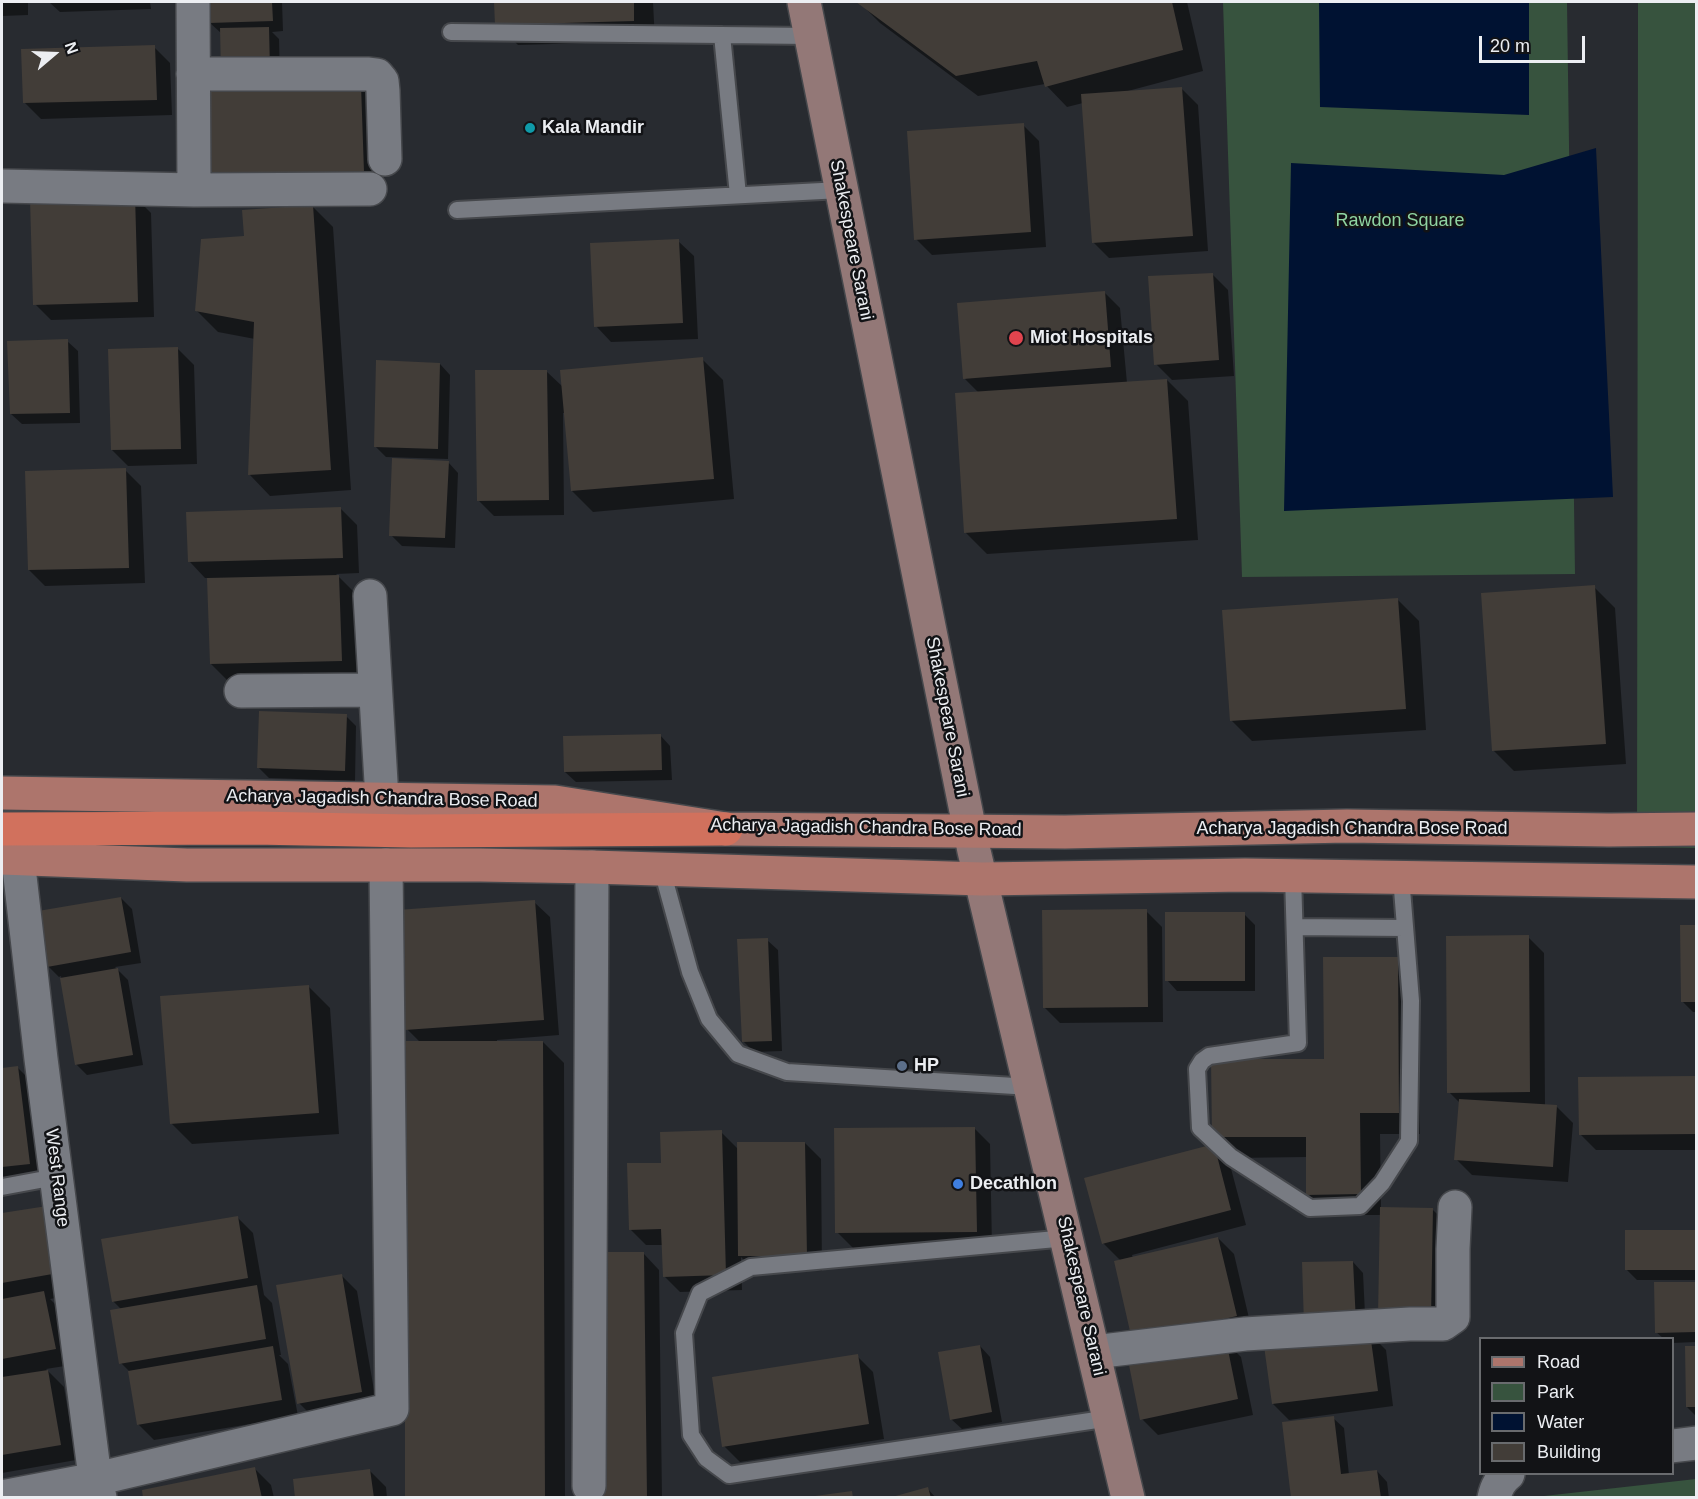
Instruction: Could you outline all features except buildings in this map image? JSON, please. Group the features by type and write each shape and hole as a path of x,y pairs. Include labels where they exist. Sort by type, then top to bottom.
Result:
{"highway":[{"path":"2,829 243,828 411,831 726,829"}],"main road":[{"name":"Shakespeare Sarani","path":"804,2 970,830 1128,1497"},
{"name":"Acharya Jagadish Chandra Bose Road","path":"2,793 555,802 726,829 1065,832 1347,826 1696,829"},
{"path":"10,858 188,865 592,867 982,879 1293,876 1696,882"}],"street":[{"path":"193,2 194,190"},
{"path":"193,74 377,75 382,81 384,91 385,159"},
{"path":"2,186 194,190 370,189"},
{"path":"370,596 382,799"},
{"path":"241,691 375,690"},
{"name":"West Range","path":"10,858 98,1488"},
{"path":"2,1497 98,1488 392,1409 386,865"},
{"path":"589,1486 592,867"},
{"path":"1094,1353 1245,1334 1443,1324 1453,1317 1455,1207"},
{"path":"1674,1446 1696,1443"},
{"path":"1494,1497 1506,1475"}],"lane":[{"path":"452,32 810,36"},
{"path":"722,35 738,195"},
{"path":"457,210 841,189"},
{"path":"662,870 690,972 709,1018 738,1054 787,1072 1031,1087"},
{"path":"1293,876 1298,1042 1209,1056 1202,1061 1197,1069 1200,1128 1231,1157 1310,1208 1360,1206 1382,1183 1409,1141 1411,1001 1401,877"},
{"path":"1295,927 1405,928"},
{"path":"2,1187 56,1177"},
{"path":"1067,1238 750,1267 700,1293 684,1333 691,1435 706,1458 729,1475 1110,1418"}],"green space":[{"name":"Rawdon Square","path":"1223,2 1567,2 1575,574 1242,577"},
{"path":"1638,2 1696,2 1696,848 1637,847"},
{"path":"1696,1479 1696,1497 1535,1497"}],"water":[{"path":"1319,2 1529,2 1529,115 1320,107"},
{"path":"1596,148 1613,497 1284,511 1291,163 1504,175"}],"place":[{"name":"Kala Mandir","path":"530,128"},
{"name":"Miot Hospitals","path":"1016,338"},
{"name":"HP","path":"902,1066"},
{"name":"Decathlon","path":"958,1184"}]}
